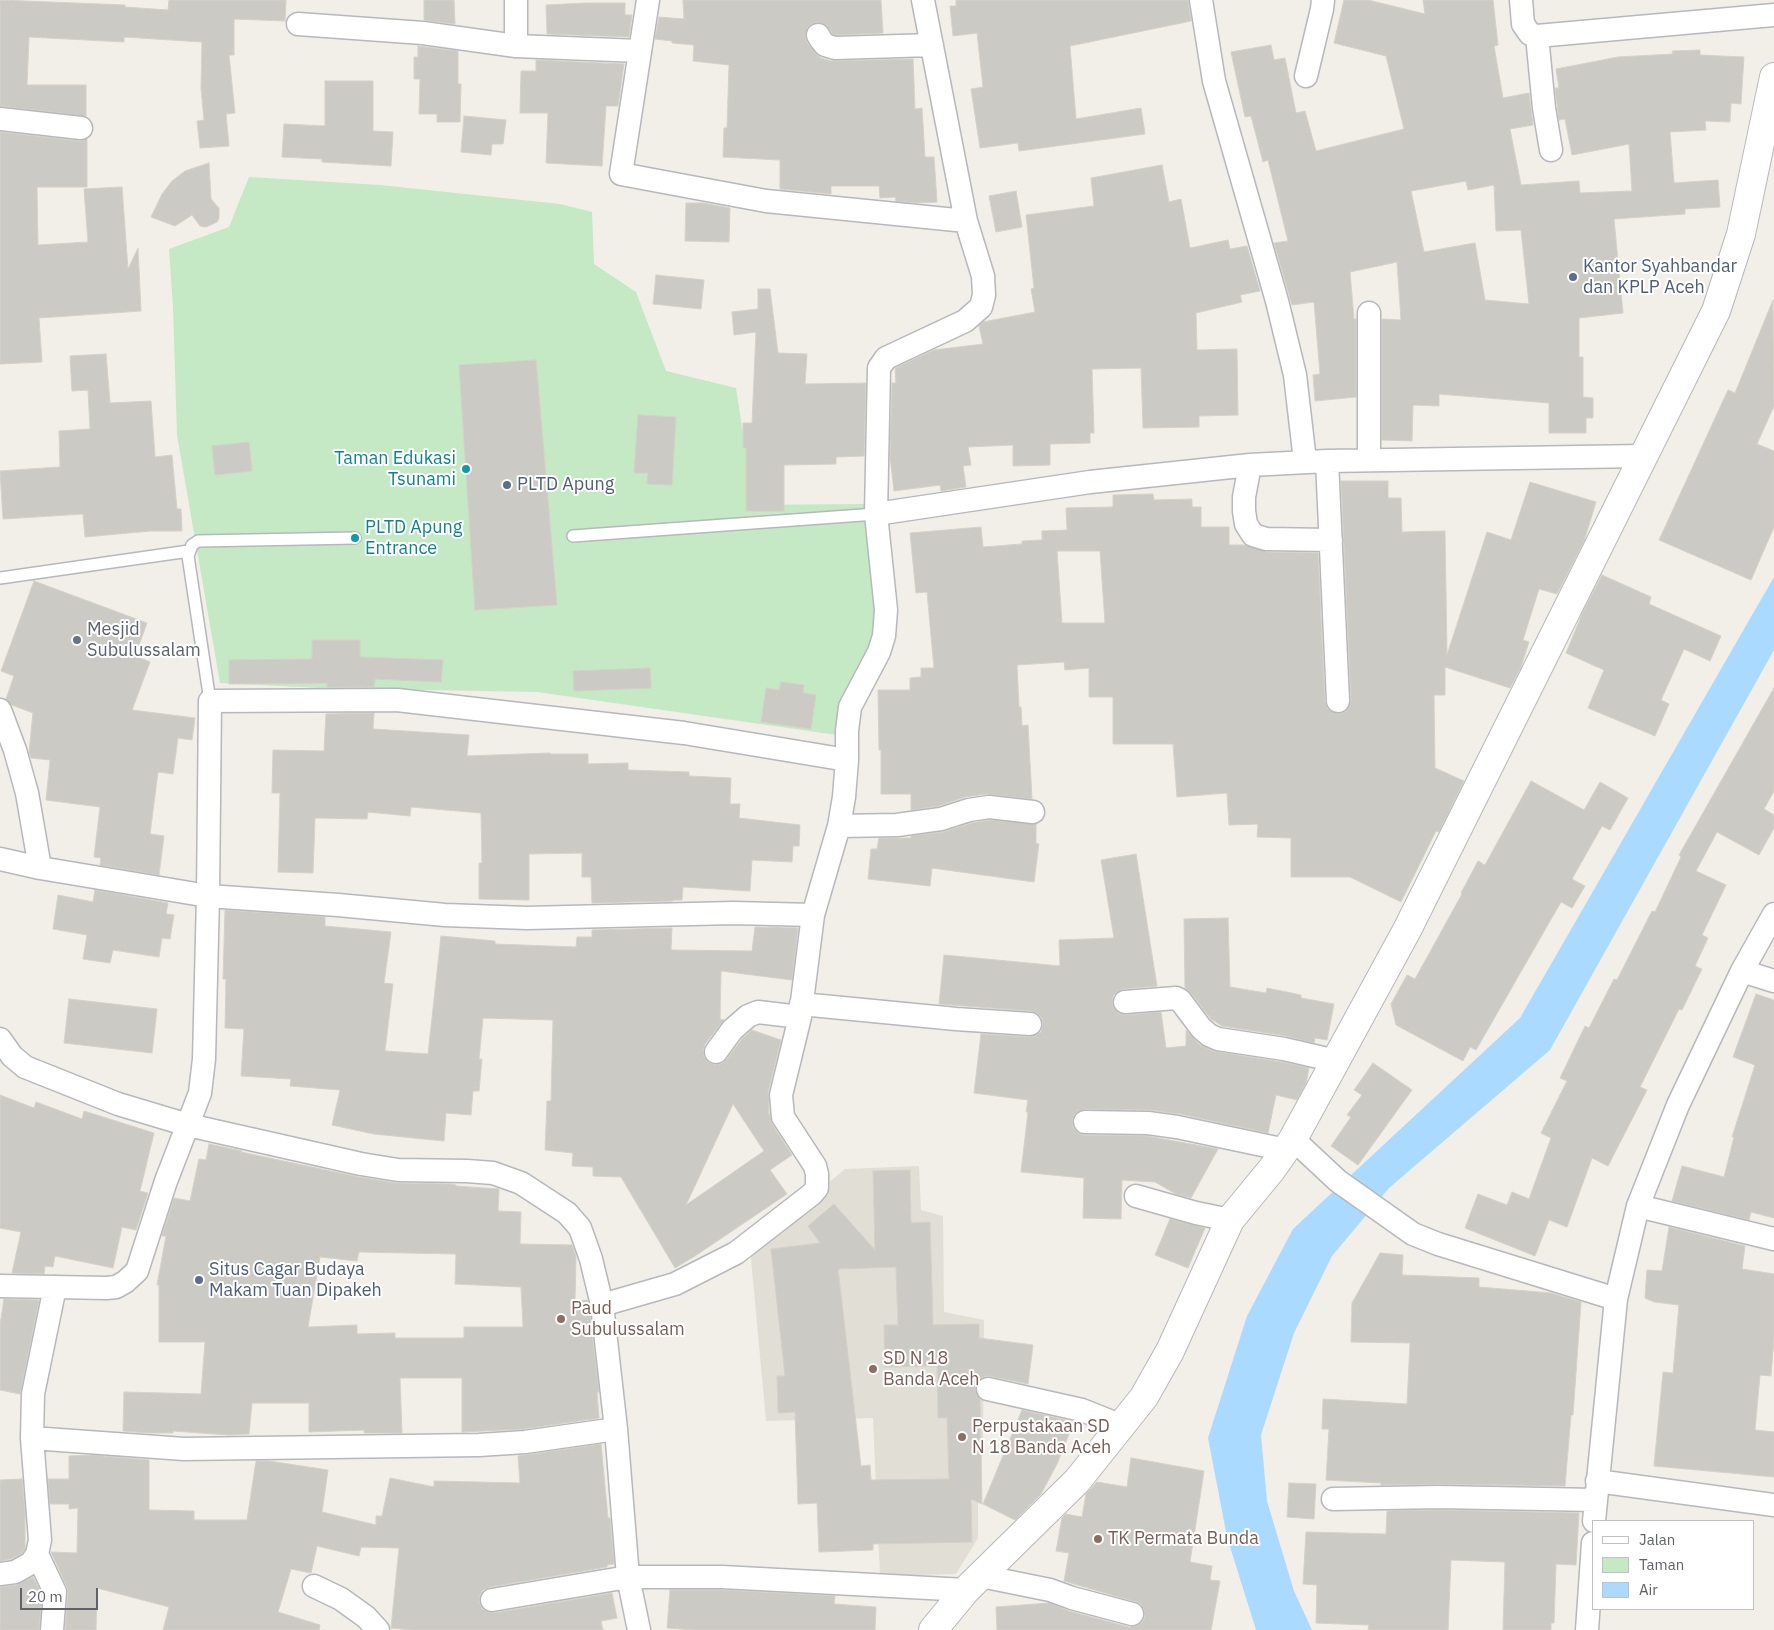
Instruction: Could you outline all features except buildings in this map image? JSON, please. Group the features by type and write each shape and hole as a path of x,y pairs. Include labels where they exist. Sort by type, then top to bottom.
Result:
{"street":[{"path":"516,0 516,46"},
{"path":"648,0 621,174 766,201 966,221"},
{"path":"602,1305 675,1284 736,1252 812,1194 817,1188 815,1166 783,1118 781,1108 800,1010 813,915 839,826 844,797 850,707 879,652 884,636 886,610 876,514 879,368 886,358 965,321 982,307 984,294 983,276 966,221 923,0"},
{"path":"1201,0 1214,81 1277,300 1316,461 1331,540 1338,701"},
{"path":"1306,76 1323,0"},
{"path":"1521,0 1523,24 1530,34 1537,36 1774,15"},
{"path":"298,24 423,33 516,46 639,52"},
{"path":"818,35 826,44 835,48 932,45"},
{"path":"1537,36 1544,108 1551,150"},
{"path":"933,1630 973,1583 1077,1481 1144,1397 1170,1351 1230,1220 1289,1145 1407,930 1716,311 1741,234 1774,77"},
{"path":"0,119 81,128"},
{"path":"1369,313 1369,460"},
{"path":"876,514 1090,482 1250,465 1316,461 1643,456"},
{"path":"1250,465 1244,497 1244,511 1246,524 1253,535 1266,539 1331,540"},
{"path":"0,1286 107,1288 116,1286 133,1276 137,1271 166,1181 200,1093 204,1059 210,702 397,700 684,733 847,760"},
{"path":"0,710 15,750 27,793 40,868"},
{"path":"839,826 897,824 941,819 968,810 989,807 1033,812"},
{"path":"0,859 40,868 208,896 338,904 445,915 527,918 733,913 813,915"},
{"path":"1596,1501 1616,1299 1638,1206 1678,1105 1742,971 1774,914"},
{"path":"1742,971 1774,981"},
{"path":"1125,1002 1176,998 1180,1000 1201,1028 1209,1035 1218,1039 1284,1049 1336,1061"},
{"path":"716,1052 732,1030 748,1016 758,1012 800,1010 1030,1024"},
{"path":"0,1039 12,1056 25,1067 118,1104 188,1125 361,1164 398,1170 493,1173 521,1183 567,1213 580,1228 591,1259 602,1305 616,1429 628,1577 639,1630"},
{"path":"1085,1122 1177,1127 1289,1145 1413,1234 1438,1244 1616,1299"},
{"path":"1136,1196 1196,1213 1230,1220"},
{"path":"1638,1206 1774,1239"},
{"path":"0,1574 15,1572 31,1563 37,1554 40,1540 32,1438 33,1394 55,1287"},
{"path":"988,1388 1082,1410 1122,1426"},
{"path":"32,1438 184,1449 479,1445 526,1442 616,1429"},
{"path":"1333,1500 1438,1497 1774,1505"},
{"path":"37,1554 55,1592 52,1630"},
{"path":"1587,1630 1592,1558"},
{"path":"492,1600 628,1577 973,1583 1050,1590 1132,1614"},
{"path":"314,1586 341,1599 366,1617 378,1630"}],"lane":[{"path":"573,536 876,514"},
{"path":"210,702 188,556 192,545 198,542 355,538"},
{"path":"0,578 189,551"}],"shaded area":[{"name":"SD N 18 Banda Aceh","path":"919,1166 921,1210 943,1216 944,1312 984,1320 983,1452 978,1480 978,1538 956,1574 880,1576 873,1418 766,1421 750,1248 845,1169"}],"green space":[{"name":"Taman Edukasi Tsunami","path":"249,177 380,185 560,204 592,212 594,264 636,292 666,371 736,388 754,505 865,504 879,634 837,735 537,692 320,688 220,683 177,435 173,307 169,249 229,227"}],"water":[{"path":"1774,577 1774,650 1550,1050 1389,1188 1332,1256 1294,1333 1261,1435 1267,1501 1294,1591 1312,1630 1256,1630 1227,1537 1208,1438 1247,1316 1293,1229 1520,1018"}],"place":[{"name":"Kantor Syahbandar dan KPLP Aceh","path":"1573,277"},
{"name":"Taman Edukasi Tsunami","path":"466,469"},
{"name":"PLTD Apung","path":"507,485"},
{"name":"PLTD Apung Entrance","path":"355,538"},
{"name":"Mesjid Subulussalam","path":"77,640"},
{"name":"Situs Cagar Budaya Makam Tuan Dipakeh","path":"199,1280"},
{"name":"Paud Subulussalam","path":"561,1319"},
{"name":"SD N 18 Banda Aceh","path":"873,1369"},
{"name":"Perpustakaan SD N 18 Banda Aceh","path":"962,1437"},
{"name":"TK Permata Bunda","path":"1098,1539"}]}
